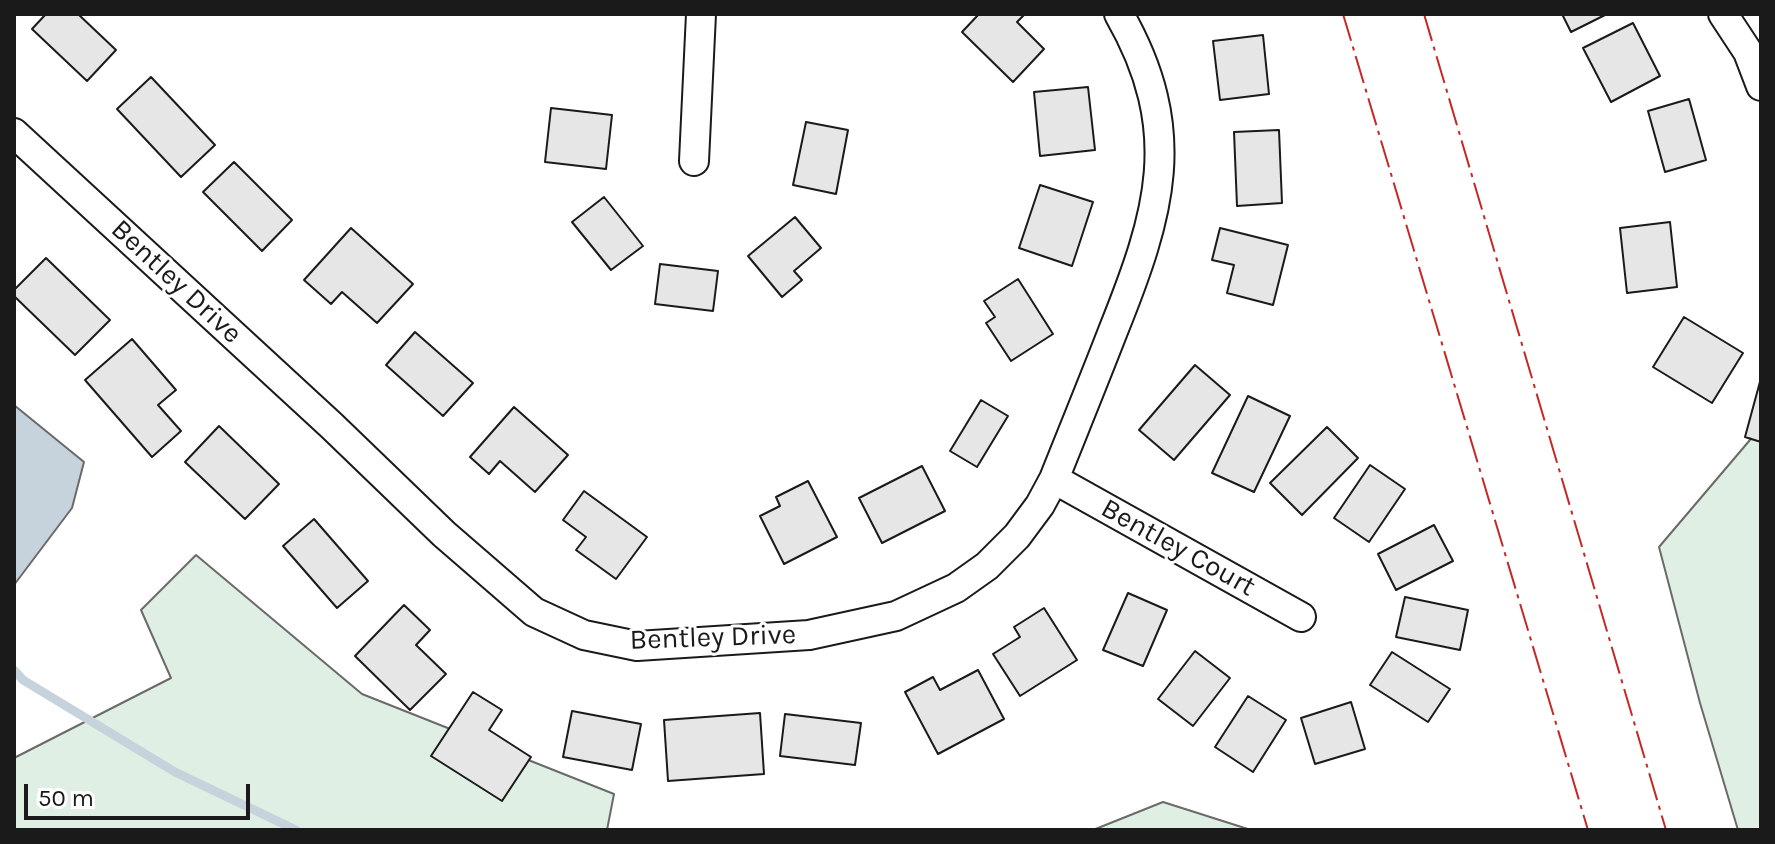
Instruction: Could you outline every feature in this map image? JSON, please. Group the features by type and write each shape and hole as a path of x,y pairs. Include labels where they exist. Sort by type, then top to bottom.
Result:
{"street":[{"path":"694,161 701,14"},
{"name":"Bentley Drive","path":"14,133 332,426 444,534 534,612 584,635 637,646 809,635 896,616 956,588 987,566 1017,536 1040,505 1054,479 1143,257 1157,201 1160,166 1158,124 1150,80 1135,41 1119,14"},
{"path":"1723,14 1748,52 1761,86"},
{"name":"Bentley Court","path":"1054,479 1301,617"}],"green space":[{"path":"1761,427 1761,830 1738,830 1700,703 1659,547"},
{"path":"196,555 362,694 614,794 607,830 14,830 14,758 171,678 141,610"},
{"path":"1163,802 1251,830 1093,830"}],"shaded area":[{"path":"14,405 84,462 72,508 14,585"}],"building":[{"path":"46,14 78,14 116,50 87,81 32,29"},
{"path":"979,14 1025,14 1017,22 1044,49 1013,82 962,32"},
{"path":"1562,14 1607,14 1571,32"},
{"path":"1633,23 1660,76 1611,102 1583,48"},
{"path":"1263,35 1269,94 1220,100 1213,41"},
{"path":"151,77 215,145 181,177 117,109"},
{"path":"1088,87 1095,150 1040,156 1034,92"},
{"path":"1689,99 1706,160 1665,172 1648,111"},
{"path":"551,108 612,115 606,169 545,162"},
{"path":"806,122 848,130 836,194 793,185"},
{"path":"1279,130 1282,203 1237,206 1234,132"},
{"path":"234,162 292,220 262,251 203,192"},
{"path":"1040,185 1093,202 1072,266 1019,248"},
{"path":"604,197 643,246 611,270 572,222"},
{"path":"795,217 821,248 794,271 802,280 782,297 748,256"},
{"path":"1670,222 1677,287 1627,293 1620,228"},
{"path":"351,228 413,284 377,323 342,292 331,304 304,280"},
{"path":"1220,228 1288,245 1273,305 1227,293 1234,265 1212,260"},
{"path":"46,258 110,320 75,355 14,296 14,290"},
{"path":"660,264 718,271 713,311 655,304"},
{"path":"1018,279 1053,334 1011,361 986,323 995,317 984,301"},
{"path":"1684,317 1743,353 1712,403 1653,367"},
{"path":"415,332 473,383 443,416 386,365"},
{"path":"132,339 176,390 158,405 181,431 152,457 85,380"},
{"path":"1195,365 1230,395 1174,460 1139,430"},
{"path":"1761,378 1761,442 1745,437"},
{"path":"1248,396 1290,416 1254,492 1212,473"},
{"path":"981,400 1008,416 977,467 950,451"},
{"path":"514,407 568,455 535,492 500,461 489,474 470,457"},
{"path":"219,426 279,484 245,519 185,462"},
{"path":"1327,427 1358,458 1302,515 1270,483"},
{"path":"1370,465 1405,489 1369,542 1334,518"},
{"path":"922,466 945,511 882,543 859,498"},
{"path":"808,481 837,537 784,564 760,516 780,506 776,497"},
{"path":"584,491 647,537 616,579 576,550 586,537 563,520"},
{"path":"314,519 368,581 337,608 283,546"},
{"path":"1434,525 1453,561 1396,590 1378,554"},
{"path":"1128,593 1167,610 1143,666 1103,650"},
{"path":"1405,597 1468,610 1460,650 1396,637"},
{"path":"404,605 430,630 416,645 446,674 410,710 355,656"},
{"path":"1044,608 1077,660 1020,696 993,654 1020,637 1014,627"},
{"path":"1195,651 1230,678 1193,726 1158,699"},
{"path":"1392,652 1450,689 1428,722 1370,685"},
{"path":"978,670 1004,719 938,754 905,692 933,677 940,690"},
{"path":"473,692 502,710 489,730 531,757 502,801 431,756"},
{"path":"1248,696 1286,720 1253,772 1215,747"},
{"path":"1351,702 1365,749 1315,764 1301,718"},
{"path":"572,711 641,724 632,770 563,757"},
{"path":"760,713 764,774 668,781 664,720"},
{"path":"785,714 861,723 855,765 780,756"}],"waterway":[{"path":"14,670 23,680 175,772 296,830"}],"power":[{"path":"1343,14 1588,830"},
{"path":"1424,14 1666,830"}]}
